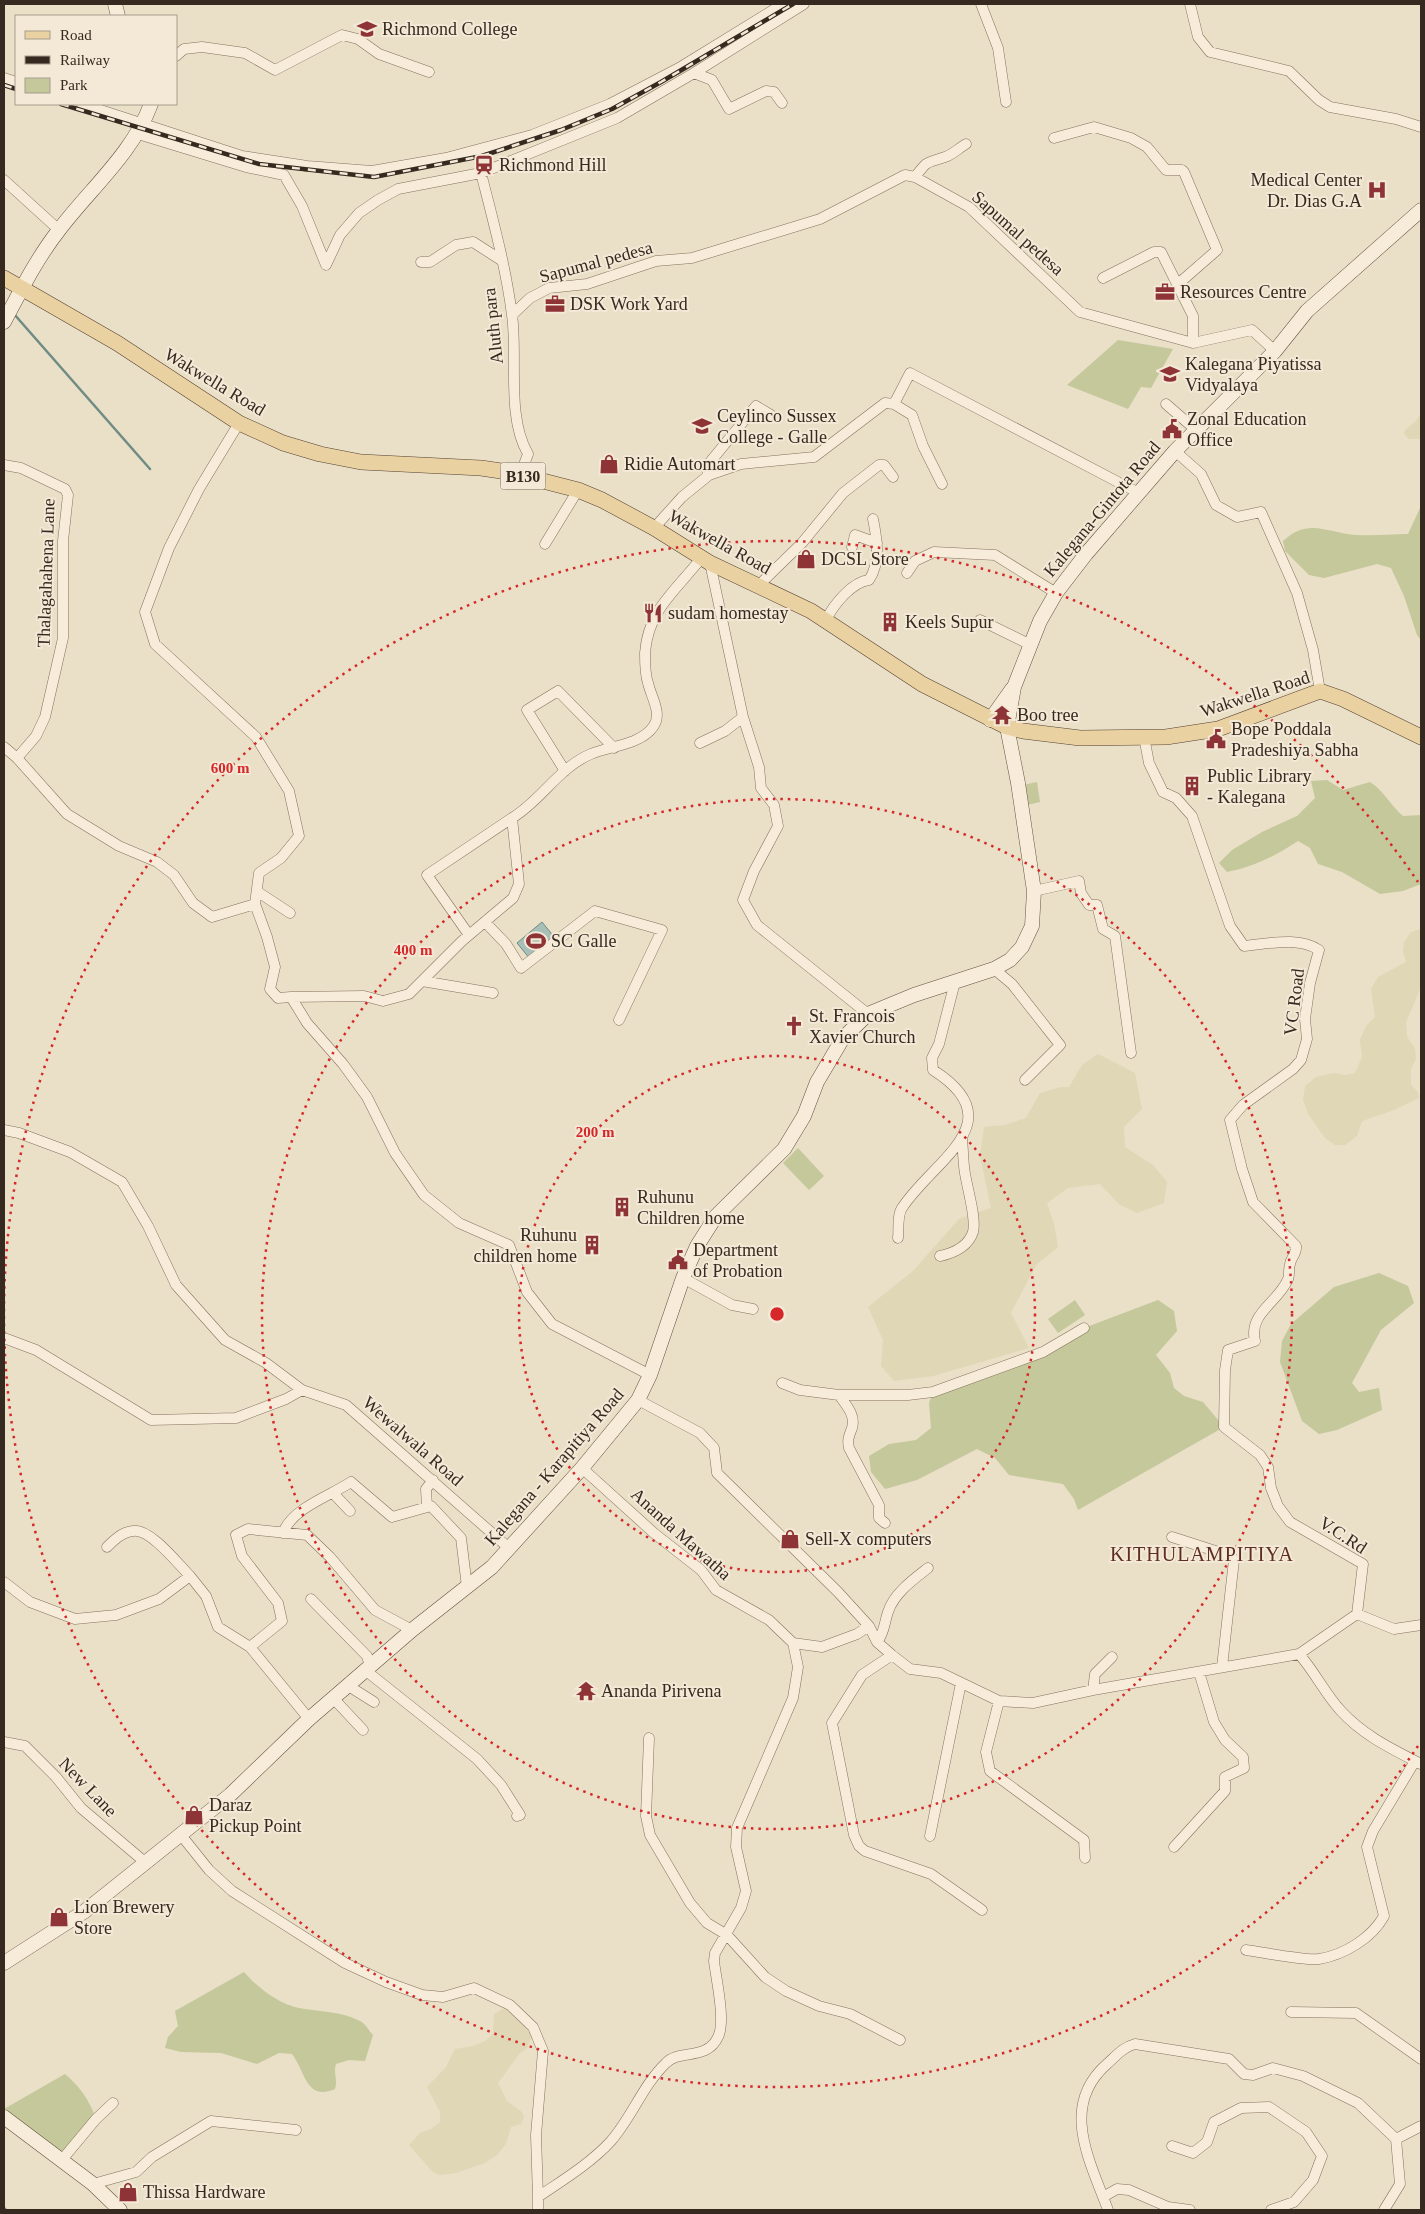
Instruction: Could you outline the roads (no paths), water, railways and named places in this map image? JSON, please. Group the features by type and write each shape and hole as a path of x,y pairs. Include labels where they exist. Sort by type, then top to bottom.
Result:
{"main road":[{"path":"4,322 22,288 59,230 141,129 151,105"},
{"name":"Kalegana-Gintota Road","path":"1007,727 1014,687 1040,621 1056,593 1137,492 1175,451 1275,351 1307,312 1421,210"},
{"name":"Wakwella Road","path":"4,278 117,343 239,423 283,443 320,454 361,462 481,468 520,475 578,490 602,500 654,528 706,560 826,620 922,684 1007,727 1023,731 1080,738 1166,738 1218,729 1320,691 1343,699 1421,737"},
{"name":"Kalegana-Gintota Road","path":"990,720 1014,687"},
{"name":"Kalegana - Karapitiya Road","path":"4,1963 85,1911 230,1795 309,1718 412,1630 492,1567 582,1468 638,1400 650,1375 683,1278 697,1246 716,1216 784,1149 804,1116 817,1082 843,1038 868,1014 914,995 994,969 1010,960 1022,947 1032,926 1034,890 1018,783 1007,727"},
{"path":"4,2117 93,2184 120,2210"}],"street":[{"path":"141,129 242,156 307,166 372,171 437,160 532,135 610,104 679,68 784,4"},
{"path":"84,105 141,129 246,167 284,175 302,206 326,265 340,235 358,213 398,189 481,173 617,118 694,73 804,4"},
{"path":"981,4 998,48 1006,102"},
{"path":"1190,4 1198,37 1210,52 1289,71 1319,100 1330,107 1396,119 1421,127"},
{"path":"178,54 184,48 202,47 245,53 274,70 342,35 358,39 379,54 429,72"},
{"path":"694,73 712,80 729,110 766,92 774,92 782,103"},
{"path":"1054,138 1094,127 1131,138 1147,147 1166,170 1182,170 1184,172 1217,250 1215,255 1178,284"},
{"path":"915,177 925,164 933,159 944,158 966,144"},
{"name":"Aluth para","path":"481,173 512,315 516,406 522,444 528,454 520,475"},
{"name":"Sapumal pedesa","path":"512,315 530,298 549,288 587,284 656,261 692,258 820,219 905,175 915,177 969,207 1080,312 1192,343 1252,330 1275,351"},
{"path":"4,180 59,230"},
{"path":"421,262 430,262 456,245 473,242 501,260"},
{"path":"1103,278 1154,252 1161,252 1193,316 1192,343"},
{"path":"894,404 910,373 1137,492"},
{"path":"654,528 682,497 709,475 741,464 814,457 875,408 885,403 894,404 912,415 923,446 942,484"},
{"path":"1166,404 1196,430"},
{"path":"709,475 706,467 756,406 772,415"},
{"path":"239,423 199,489 173,540 145,612 155,644 256,737 289,791 299,836 281,858 259,873 255,904 268,937 275,967 270,990 278,998 364,996 383,1001 409,994 469,936 513,898 519,884 512,818"},
{"path":"1175,451 1201,474 1216,505 1237,517 1261,512 1297,593 1313,650 1320,691"},
{"name":"Thalagahahena Lane","path":"4,465 21,468 65,488 68,495 64,541 63,638 45,717 36,736 17,758"},
{"path":"758,586 802,543 843,493 879,465 884,465 893,477"},
{"path":"545,544 578,490"},
{"path":"826,620 837,604 860,581 870,580 876,571 877,543 873,519"},
{"path":"852,547 855,535 877,543"},
{"path":"907,574 915,561 934,552 995,555 1056,593"},
{"path":"706,560 743,717 759,767 761,788 774,805 778,826 754,871 743,900 757,925 868,1014"},
{"path":"469,936 427,875 512,818 543,794 565,771 591,754 614,748 644,735 654,726 657,710 647,682 645,653 652,618 706,560"},
{"path":"980,620 1031,645"},
{"path":"565,771 527,710 558,691 614,748"},
{"path":"700,743 725,731 743,717"},
{"name":"VC Road","path":"1144,737 1149,763 1163,792 1176,798 1192,816 1230,926 1244,946 1299,942 1310,944 1319,950 1310,984 1305,1019 1307,1039 1300,1060 1293,1069 1243,1105 1230,1120 1242,1169 1253,1202 1296,1246 1297,1251 1290,1263 1288,1279 1258,1315 1253,1334 1255,1341 1228,1350 1224,1370 1224,1427 1260,1455 1268,1467 1271,1488 1278,1506 1290,1522"},
{"path":"4,747 17,758 68,814 119,846 157,862 174,875 193,903 202,912 212,917 255,904"},
{"path":"1034,890 1079,882 1082,893 1089,905 1097,905 1102,929 1115,936 1131,1053"},
{"path":"258,892 290,913"},
{"path":"485,922 506,944 522,968 595,911 662,930 619,1020"},
{"path":"994,969 1012,984 1060,1045 1025,1080"},
{"path":"422,981 493,993"},
{"path":"940,1256 953,1253 964,1246 973,1231 962,1139 969,1116 962,1096 951,1081 933,1070 932,1058 939,1044 955,982"},
{"path":"291,997 307,1023 343,1064 367,1097 396,1154 424,1195 459,1223 508,1246 527,1292 552,1324 650,1375"},
{"name":"Wewalwala Road","path":"4,1130 19,1133 70,1152 122,1182 148,1226 176,1284 225,1340 266,1363 302,1390 346,1404 510,1548"},
{"path":"898,1238 900,1209 962,1139"},
{"path":"683,1278 732,1305 753,1308"},
{"path":"782,1384 800,1390 839,1395 908,1395 933,1392 1043,1352 1084,1328"},
{"path":"4,1338 36,1350 151,1420 236,1418 286,1399 302,1390"},
{"path":"839,1395 852,1412 853,1425 847,1440 849,1448 879,1505 879,1518 885,1523"},
{"path":"638,1400 700,1432 714,1448 717,1473 838,1592 868,1626 877,1642 892,1655 910,1669 941,1673 999,1701 1033,1704 1093,1690 1299,1654 1357,1614 1394,1629 1421,1625"},
{"name":"Ananda Mawatha","path":"582,1468 655,1534 701,1570 716,1590 769,1620 793,1643"},
{"path":"426,1507 426,1489 433,1480"},
{"path":"283,1532 286,1525 304,1510 334,1494 350,1482 392,1518 431,1506 461,1538 467,1587"},
{"path":"334,1494 350,1511"},
{"name":"V.C.Rd","path":"1290,1522 1363,1564 1357,1614"},
{"path":"107,1547 117,1537 134,1530 148,1534 190,1576 206,1596 218,1627 250,1647 309,1718"},
{"path":"250,1647 282,1621 278,1603 242,1556 236,1535 248,1530 307,1535 330,1557 375,1610 412,1630"},
{"path":"1172,1537 1231,1556 1234,1560 1222,1667"},
{"path":"877,1642 882,1635 888,1610 906,1585 928,1568"},
{"path":"4,1582 30,1602 75,1619 116,1615 159,1598 190,1576"},
{"path":"311,1598 367,1656 367,1668 477,1759 501,1785 520,1815 517,1816"},
{"path":"538,2197 580,2168 611,2141 657,2072 668,2060 706,2051 719,2037 720,2018 714,1961 715,1952 727,1935 741,1908 746,1891 736,1847 738,1828 793,1698 798,1667 793,1643 822,1646 857,1634 868,1626"},
{"path":"1246,1950 1318,1959 1360,1944 1379,1926 1384,1916 1367,1847 1373,1831 1418,1762 1377,1742 1358,1727 1340,1710 1299,1654"},
{"path":"892,1655 862,1675 832,1723 854,1835 859,1846 865,1851 931,1874 982,1910"},
{"path":"1093,1690 1095,1674 1112,1657"},
{"path":"1174,1847 1226,1791 1225,1777 1244,1768 1243,1756 1225,1740 1214,1722 1199,1672"},
{"path":"930,1836 961,1683"},
{"path":"347,1685 374,1702"},
{"path":"333,1698 363,1730"},
{"path":"999,1701 986,1752 990,1771 1084,1840 1085,1858"},
{"path":"649,1738 646,1816 650,1835 690,1903 707,1923 727,1935 765,1977 786,1991 819,2006 850,2014 900,2040"},
{"name":"New Lane","path":"6,1744 25,1746 56,1777 81,1808 146,1863"},
{"path":"180,1835 209,1870 232,1892 346,1963 386,1982 422,1995 443,1997 474,1988 510,2005 534,2027 543,2051 536,2135 538,2210"},
{"path":"1291,2012 1356,2013 1421,2059"},
{"path":"1108,2210 1093,2173 1081,2129 1085,2089 1096,2074 1126,2046 1135,2044 1229,2059 1244,2074 1253,2075 1273,2068 1304,2076 1358,2103 1396,2139 1400,2184 1384,2210"},
{"path":"61,2161 96,2119 113,2103"},
{"path":"1172,2146 1192,2153 1207,2142 1214,2122 1241,2108 1269,2107 1306,2132 1322,2156 1313,2180 1294,2202 1270,2210"},
{"path":"93,2184 136,2172 152,2157 211,2121 296,2130"},
{"path":"1396,2139 1421,2126"},
{"path":"1103,2197 1117,2189 1129,2190 1168,2207 1190,2210"}],"water":[{"name":"SC Galle","path":"542,922 555,938 530,959 517,943"}],"waterway":[{"path":"14,314 150,469"}],"railway":[{"path":"64,105 259,164 374,177 482,156 561,130 612,109 793,4"},
{"path":"4,85 15,89"}],"place":[{"name":"Richmond College","path":"367,29"},
{"name":"Richmond Hill","path":"484,165"},
{"name":"Medical Center Dr. Dias G.A","path":"1377,190"},
{"name":"Resources Centre","path":"1165,292"},
{"name":"DSK Work Yard","path":"555,304"},
{"name":"Kalegana Piyatissa Vidyalaya","path":"1170,374"},
{"name":"Ceylinco Sussex College - Galle","path":"702,426"},
{"name":"Zonal Education Office","path":"1172,429"},
{"name":"Ridie Automart","path":"609,464"},
{"name":"DCSL Store","path":"806,559"},
{"name":"sudam homestay","path":"653,613"},
{"name":"Keels Supur","path":"890,622"},
{"name":"Boo tree","path":"1002,715"},
{"name":"Bope Poddala Pradeshiya Sabha","path":"1216,739"},
{"name":"Public Library - Kalegana","path":"1192,786"},
{"name":"SC Galle","path":"536,941"},
{"name":"St. Francois Xavier Church","path":"794,1026"},
{"name":"Ruhunu Children home","path":"622,1207"},
{"name":"Ruhunu children home","path":"592,1245"},
{"name":"Department of Probation","path":"678,1260"},
{"name":"Sell-X computers","path":"790,1539"},
{"name":"Ananda Pirivena","path":"586,1691"},
{"name":"Daraz Pickup Point","path":"194,1815"},
{"name":"Lion Brewery Store","path":"59,1917"},
{"name":"Thissa Hardware","path":"128,2192"}],"district":[{"name":"KITHULAMPITIYA","path":"1202,1554"}]}
